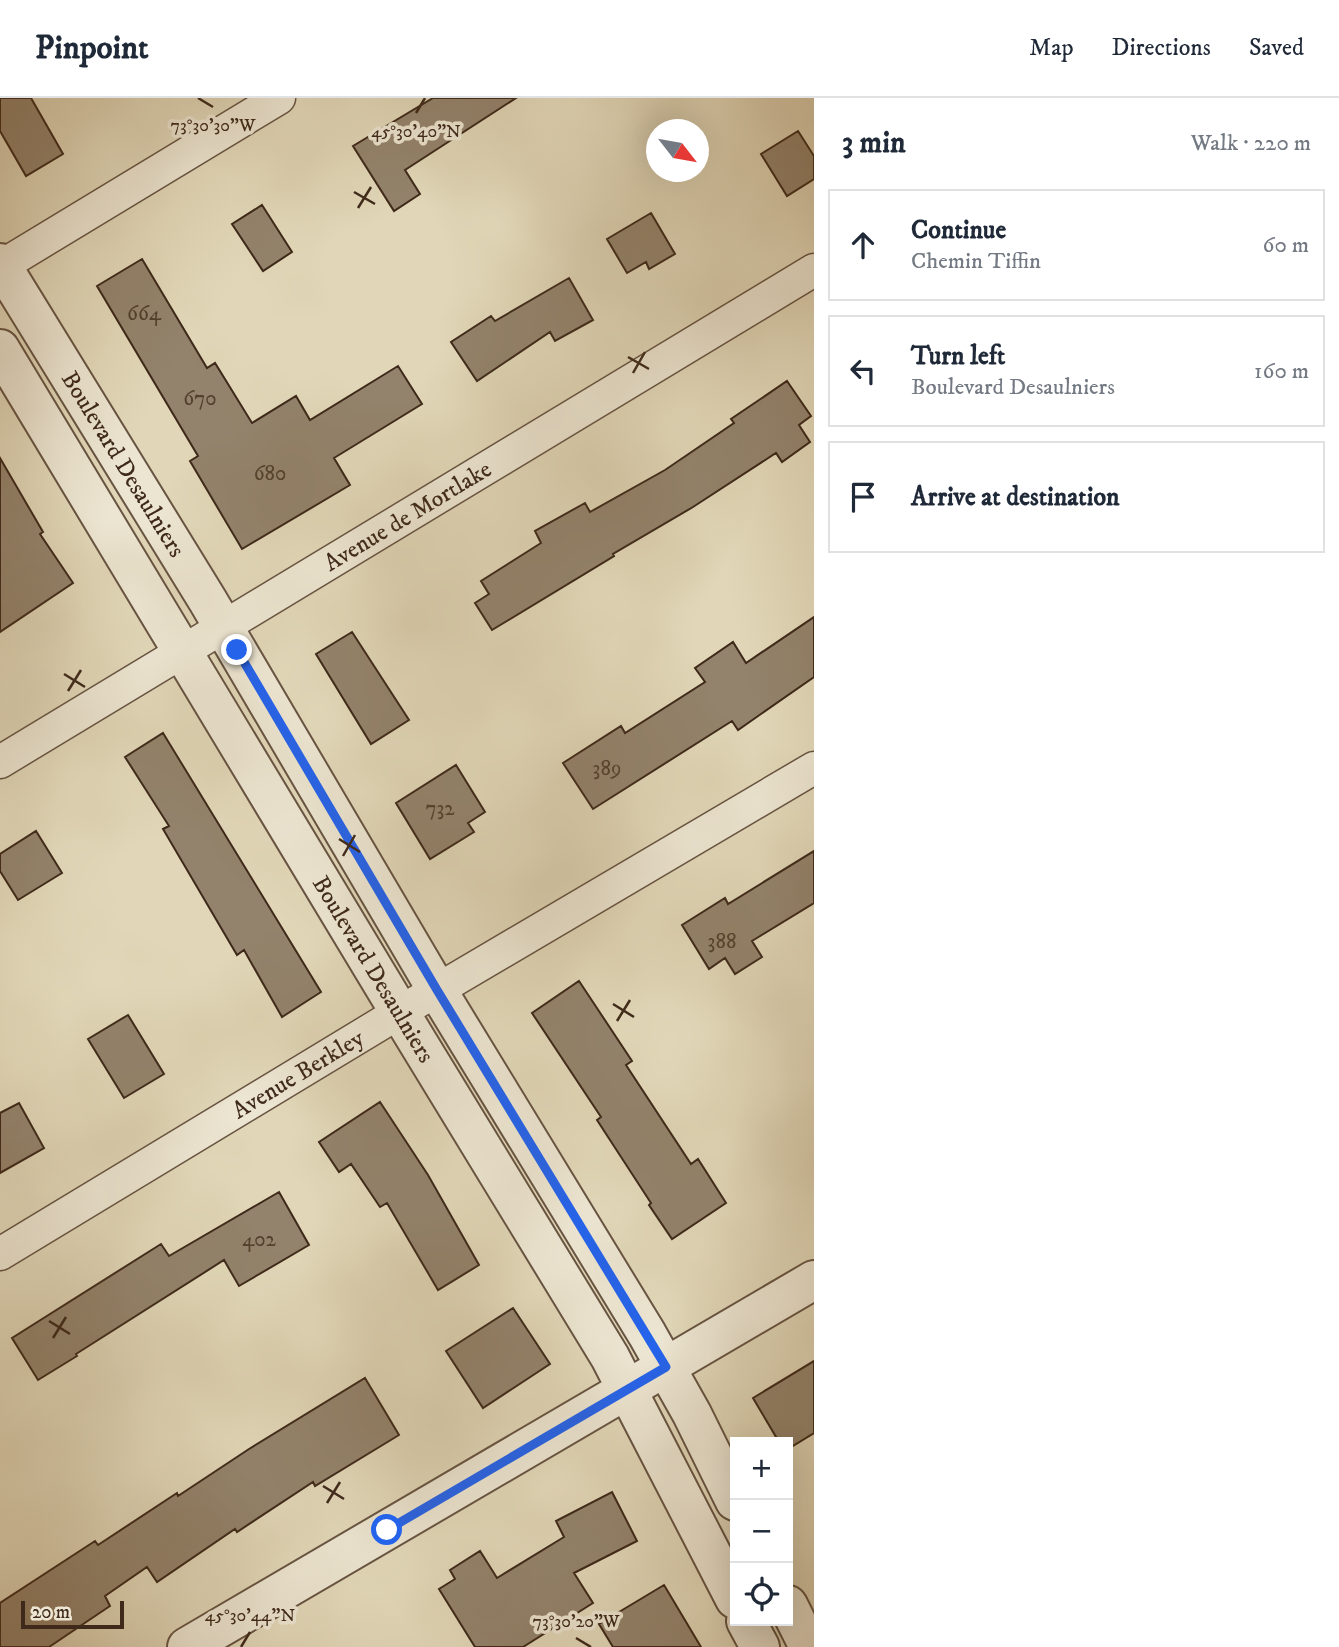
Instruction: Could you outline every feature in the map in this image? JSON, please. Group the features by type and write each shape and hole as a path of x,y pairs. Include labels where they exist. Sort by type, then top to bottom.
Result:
{"street":[{"path":"1,265 279,98"},
{"name":"Boulevard Desaulniers","path":"1,265 223,626 437,990 666,1367 734,1500"},
{"name":"Avenue de Mortlake","path":"0,762 814,270"},
{"name":"Boulevard Desaulniers","path":"0,349 596,1333 730,1589"},
{"name":"Avenue Berkley","path":"0,1254 400,1012 814,768"},
{"path":"187,1647 814,1280"},
{"path":"793,1615 809,1647"},
{"path":"750,1626 760,1647"}],"building":[{"path":"0,98 31,98 63,154 26,176 0,131"},
{"path":"433,98 516,98 405,170 420,194 394,211 353,146"},
{"path":"798,131 814,156 814,179 787,196 761,154"},
{"path":"262,205 292,252 263,271 232,224"},
{"path":"651,213 675,254 649,269 646,262 627,273 607,239"},
{"path":"142,259 207,368 215,363 252,423 296,396 310,420 398,366 422,404 334,458 350,485 242,549 190,461 198,456 97,286"},
{"path":"569,278 593,320 555,341 550,332 477,381 451,342 491,316 495,321"},
{"path":"787,381 811,416 799,425 810,442 782,462 776,453 492,630 475,603 489,594 481,581 541,543 535,531 585,503 590,512 665,470 734,423 731,419"},
{"path":"0,458 43,532 40,534 73,583 0,632"},
{"path":"814,617 814,677 738,730 732,721 593,809 563,763 621,726 625,733 705,682 695,668 733,642 746,663"},
{"path":"352,632 409,720 371,744 316,654"},
{"path":"163,733 321,992 282,1017 244,950 237,955 163,829 169,826 125,757"},
{"path":"456,765 485,812 468,823 474,832 430,859 396,803"},
{"path":"36,831 62,873 18,900 0,871 0,854"},
{"path":"814,851 814,903 752,941 762,957 735,974 725,958 709,969 682,925 725,898 728,904"},
{"path":"579,981 632,1061 626,1065 691,1164 698,1159 726,1203 672,1239 597,1120 601,1117 532,1013"},
{"path":"128,1015 164,1074 124,1098 88,1039"},
{"path":"380,1102 428,1175 479,1265 438,1290 387,1203 380,1207 351,1164 339,1172 319,1142"},
{"path":"19,1103 44,1148 0,1173 0,1113"},
{"path":"279,1192 309,1245 239,1286 224,1260 38,1380 12,1338 161,1244 169,1256"},
{"path":"513,1308 550,1364 483,1408 446,1351"},
{"path":"814,1361 814,1433 793,1446 793,1437 776,1437 753,1398"},
{"path":"365,1378 399,1435 315,1486 313,1482 237,1532 235,1529 157,1582 147,1567 105,1596 110,1606 49,1647 0,1647 0,1603 95,1541 98,1545 177,1493 178,1496"},
{"path":"612,1492 637,1541 574,1573 593,1603 523,1647 475,1647 439,1589 455,1579 450,1570 480,1551 497,1578 564,1537 556,1521"},
{"path":"664,1585 701,1647 613,1647 599,1624"}],"route":[{"path":"237,650 437,990 666,1367 387,1530"}]}
